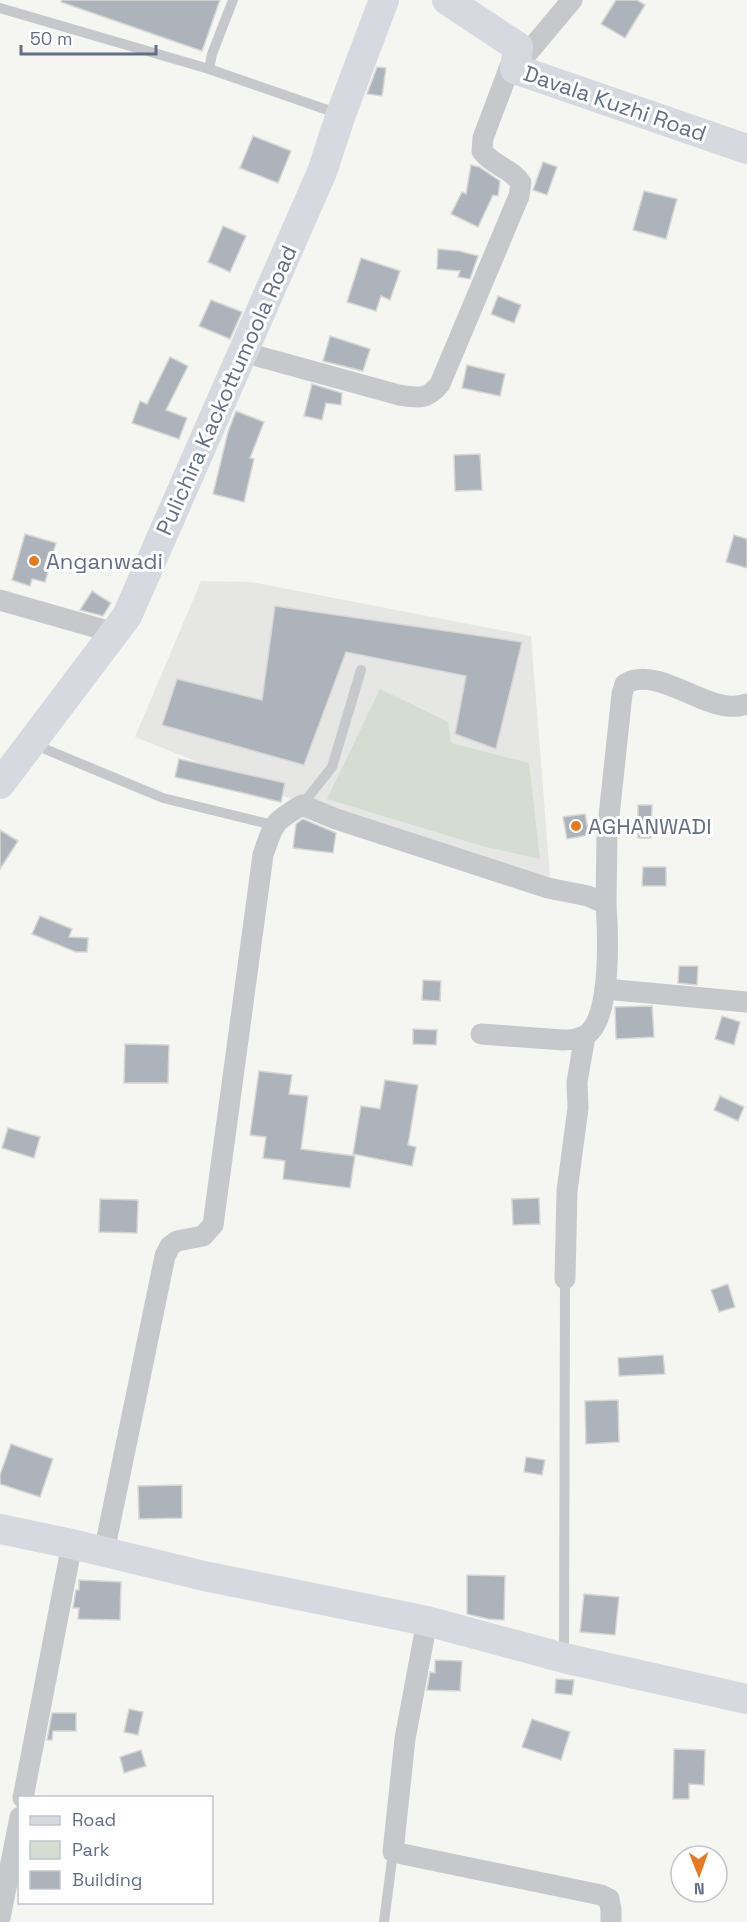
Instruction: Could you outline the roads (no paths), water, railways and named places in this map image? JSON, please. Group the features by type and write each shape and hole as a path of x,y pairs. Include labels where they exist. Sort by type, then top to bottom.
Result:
{"street":[{"name":"Pulichira Kackottumoola Road","path":"0,784 127,616 321,172 384,0"},
{"name":"Davala Kuzhi Road","path":"447,0 516,58 747,149"},
{"path":"243,352 399,395 418,398 431,395 441,384 519,196 521,183 514,173 488,159 482,152 483,138 516,58 572,0"},
{"path":"0,600 115,633"},
{"path":"481,1034 563,1040 585,1036 590,1032 600,1014 605,989 608,942 607,835 625,684 633,679 647,678 726,706 747,704"},
{"path":"104,1552 165,1256 170,1246 203,1236 213,1225 263,855 273,825 302,806 526,881 588,896 606,904"},
{"path":"605,989 747,1002"},
{"path":"566,1279 567,1191 578,1108 577,1082 585,1036"},
{"path":"0,1529 204,1576 427,1621 564,1658 747,1699"},
{"path":"23,1796 72,1544"},
{"path":"427,1621 405,1739 393,1852 601,1895 609,1899 611,1922"},
{"path":"0,1918 18,1827"}],"lane":[{"path":"209,69 212,54 233,0"},
{"path":"0,8 209,69 341,114"},
{"path":"302,806 332,767 361,670"},
{"path":"30,743 163,798 273,825"},
{"path":"564,1658 566,1279"},
{"path":"384,1922 393,1852"}],"place":[{"name":"Anganwadi","path":"34,561"},
{"name":"AGHANWADI","path":"576,826"}]}
